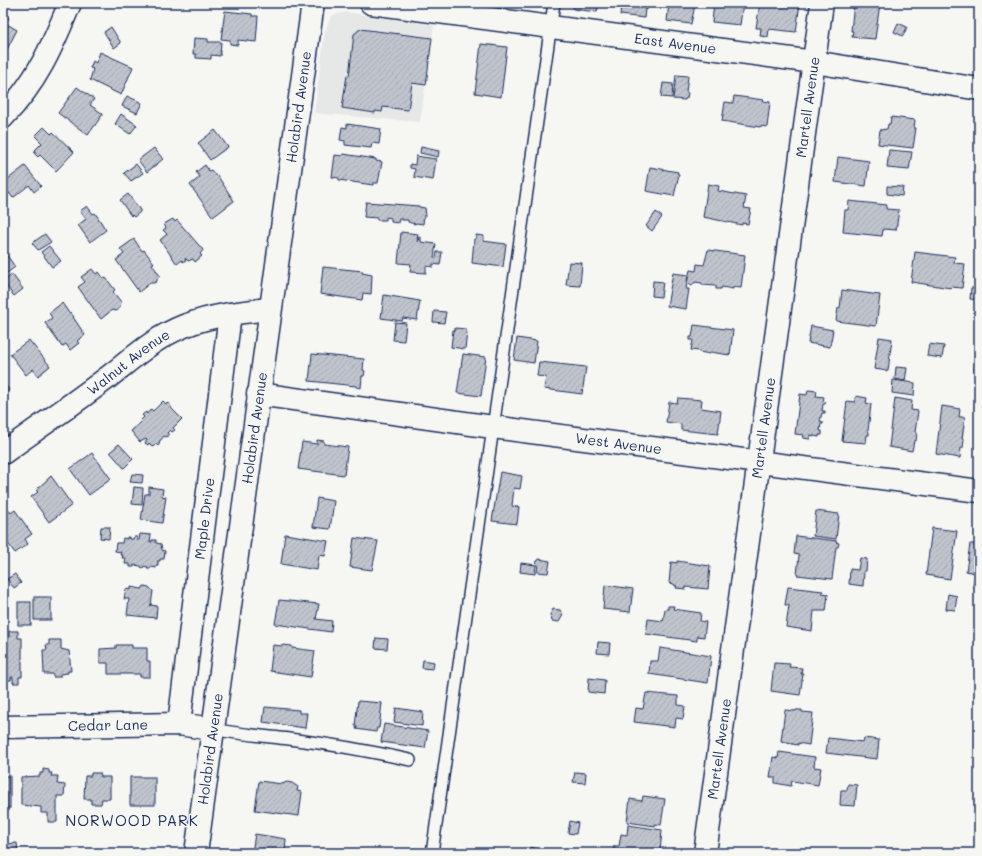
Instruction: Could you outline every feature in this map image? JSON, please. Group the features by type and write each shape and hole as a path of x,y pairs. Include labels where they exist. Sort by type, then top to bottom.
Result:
{"street":[{"path":"3,117 17,103 34,80 48,54 70,3"},
{"name":"Holabird Avenue","path":"196,853 312,3"},
{"name":"East Avenue","path":"371,3 814,62 979,89"},
{"name":"Martell Avenue","path":"705,853 822,3"},
{"name":"Walnut Avenue","path":"3,453 111,375 149,344 166,333 204,319 270,309"},
{"name":"Maple Drive","path":"179,724 230,314"},
{"name":"West Avenue","path":"258,394 758,463 979,491"},
{"name":"Cedar Lane","path":"3,727 179,724 212,729"}],"lane":[{"path":"432,853 554,3"},
{"path":"212,729 337,746 410,760"}],"shaded area":[{"path":"346,12 434,25 420,122 314,113 325,32 331,16"}],"building":[{"path":"544,3 544,6 531,4"},
{"path":"574,3 599,3 597,12 573,9"},
{"path":"619,3 648,3 647,10 645,9 644,18 620,15 621,7 619,6"},
{"path":"669,3 694,3 693,5 695,5 691,24 667,21"},
{"path":"714,3 743,3 740,25 712,22"},
{"path":"760,3 800,3 796,32 769,29 768,37 760,36 761,28 756,28"},
{"path":"854,3 880,3 875,39 852,37 853,31 851,31"},
{"path":"225,11 258,16 256,42 238,40 238,45 230,44 230,40 221,39"},
{"path":"3,14 9,18 5,23 17,30 4,55"},
{"path":"898,23 907,27 903,36 894,32"},
{"path":"111,27 121,43 114,48 104,32"},
{"path":"360,29 432,38 426,85 412,83 408,110 383,107 382,112 375,111 375,113 342,108 347,75 349,76 354,34"},
{"path":"194,38 208,39 208,42 221,42 220,56 211,55 211,59 196,58 196,54 193,54"},
{"path":"481,44 507,47 501,97 475,93"},
{"path":"100,52 133,67 121,95 90,80 93,69 90,68 93,61 96,63"},
{"path":"676,75 688,76 686,92 688,93 685,100 673,99"},
{"path":"663,83 673,84 672,98 661,97"},
{"path":"77,87 94,99 90,105 103,114 88,135 58,113"},
{"path":"127,96 142,103 137,113 122,106"},
{"path":"734,96 770,102 767,127 722,121 725,102 733,103"},
{"path":"121,114 137,125 130,134 115,124"},
{"path":"891,117 915,120 914,128 916,128 913,148 878,144 880,130 887,129 888,124 890,124"},
{"path":"347,124 381,129 379,144 372,143 371,148 345,145 345,141 340,140 342,127 347,128"},
{"path":"44,127 51,134 53,132 74,152 56,171 40,155 38,157 34,153 42,143 35,136"},
{"path":"215,130 228,147 210,160 198,143"},
{"path":"421,147 439,151 438,157 420,153"},
{"path":"154,148 163,159 147,172 138,160"},
{"path":"889,150 912,152 909,170 887,168"},
{"path":"343,154 376,159 376,161 382,162 378,183 373,183 373,185 339,180 339,178 332,177 335,155 342,156"},
{"path":"416,156 436,159 433,180 414,177 415,169 410,168 410,164 415,165"},
{"path":"838,157 869,161 866,186 835,182"},
{"path":"136,164 143,173 131,181 124,173"},
{"path":"205,165 209,171 211,170 216,176 217,175 234,201 213,217 190,185 200,177 196,172"},
{"path":"25,166 41,186 34,192 29,185 13,198 3,183"},
{"path":"650,167 678,172 677,173 679,174 674,196 646,191"},
{"path":"708,184 719,186 718,191 746,196 744,208 751,209 748,224 742,223 742,225 703,217"},
{"path":"887,186 903,187 902,196 887,194"},
{"path":"128,194 140,210 140,212 134,217 132,215 131,216 120,200"},
{"path":"849,201 887,205 886,209 899,210 896,230 883,229 882,236 843,232 845,210 848,210"},
{"path":"366,202 419,206 425,208 426,216 424,215 423,224 415,224 408,222 408,220 402,220 403,219 399,219 398,223 391,222 391,218 386,217 386,220 377,220 377,218 364,217"},
{"path":"87,206 93,214 95,213 106,230 90,242 78,225 86,219 80,211"},
{"path":"656,212 662,217 652,231 646,226"},
{"path":"173,219 175,222 177,220 203,250 200,254 202,256 195,262 193,259 188,261 185,258 186,260 183,262 182,260 177,264 160,240 167,234 163,230 166,228 164,224"},
{"path":"401,232 418,234 417,242 419,237 421,238 421,242 436,244 434,257 436,258 437,252 442,252 440,265 433,264 433,267 426,266 426,273 410,272 411,264 398,263"},
{"path":"45,234 51,242 38,250 32,243"},
{"path":"476,235 484,236 483,241 506,244 503,267 472,263 474,239 476,239"},
{"path":"134,239 142,251 144,250 154,263 152,264 160,276 157,278 157,281 150,283 139,292 116,260 124,254 120,249"},
{"path":"49,246 61,261 52,267 41,252"},
{"path":"708,250 745,255 741,288 733,287 733,289 722,287 721,289 716,289 716,286 702,285 702,283 695,282 692,286 687,283 690,270 696,271 697,264 704,265"},
{"path":"4,251 15,267 3,276 3,252"},
{"path":"915,252 955,257 954,263 965,264 962,288 951,288 911,282"},
{"path":"569,262 582,263 580,286 566,285"},
{"path":"323,267 363,271 362,273 372,275 371,294 363,293 362,300 320,294"},
{"path":"92,269 96,274 99,272 104,279 106,278 115,290 113,292 122,303 120,308 116,311 112,310 101,319 78,287 85,282 81,277"},
{"path":"673,273 688,275 686,289 689,289 686,309 667,306"},
{"path":"12,274 23,289 14,296 3,282"},
{"path":"653,281 663,282 661,297 652,296"},
{"path":"971,288 979,288 979,300 970,299"},
{"path":"842,290 880,295 876,326 836,321 838,308 840,308"},
{"path":"384,295 420,301 417,320 403,318 402,321 381,318"},
{"path":"62,303 74,317 85,335 77,341 79,343 70,350 66,344 62,347 45,323 52,318 49,313"},
{"path":"434,311 446,312 444,323 433,322"},
{"path":"395,322 406,323 404,341 393,340"},
{"path":"694,325 733,330 730,355 710,352 710,354 691,350 693,340 690,340 690,337 692,337"},
{"path":"811,326 833,330 830,347 808,343"},
{"path":"455,328 466,329 465,349 451,347 453,330 455,331"},
{"path":"879,337 892,339 888,371 874,369"},
{"path":"517,338 537,341 534,363 514,360"},
{"path":"29,340 50,366 38,376 33,369 26,375 10,354"},
{"path":"929,344 944,346 942,358 927,356"},
{"path":"977,351 979,351 979,371 974,370"},
{"path":"312,354 364,359 363,370 365,371 364,376 362,376 361,388 356,386 309,381"},
{"path":"463,354 486,357 481,396 457,393"},
{"path":"539,362 586,367 582,394 544,389 546,377 537,376"},
{"path":"896,367 907,368 905,381 895,379"},
{"path":"893,380 915,383 914,396 892,393"},
{"path":"3,382 9,390 3,395"},
{"path":"808,390 817,391 816,396 824,397 823,401 826,402 823,404 822,411 825,411 825,413 822,413 820,421 823,422 823,424 821,424 820,431 822,431 822,435 819,435 819,437 810,435 810,439 803,438 804,435 795,434 800,394 807,395"},
{"path":"856,396 867,398 866,403 871,404 868,431 869,435 867,435 866,443 842,441 847,401 855,402"},
{"path":"678,398 702,400 701,408 721,411 718,434 681,430 681,424 666,422 669,402 677,403"},
{"path":"895,398 912,401 911,410 918,411 915,432 917,433 916,441 914,441 912,451 889,447"},
{"path":"163,401 166,404 169,403 172,409 182,419 173,428 175,430 172,432 170,430 167,433 169,435 166,437 164,436 159,442 160,443 158,446 156,444 153,447 149,443 148,445 145,443 147,440 146,439 140,442 131,431 141,422 140,421 144,417 142,415 146,412 147,414 151,409 153,411"},
{"path":"942,406 960,409 959,417 965,417 962,439 964,439 963,448 961,448 960,458 936,454"},
{"path":"317,440 324,441 324,444 348,447 344,475 298,469 302,442 317,444"},
{"path":"119,444 133,459 124,468 110,452"},
{"path":"92,453 111,479 89,495 70,469"},
{"path":"500,472 522,476 520,489 514,488 512,506 519,507 517,524 492,521"},
{"path":"132,474 143,475 142,483 130,482"},
{"path":"51,476 72,505 49,522 31,497 38,492 36,490"},
{"path":"134,487 143,488 142,505 132,504"},
{"path":"149,487 163,489 162,496 166,497 162,523 141,520 145,494 149,494"},
{"path":"317,498 334,501 330,529 313,527"},
{"path":"7,507 11,513 15,510 32,534 25,539 28,544 15,553 3,537 3,510"},
{"path":"816,511 839,514 836,539 813,536"},
{"path":"101,527 110,527 109,539 100,538"},
{"path":"932,528 957,531 950,579 926,575"},
{"path":"140,534 151,535 150,542 152,542 152,540 156,540 156,543 161,544 162,550 165,551 164,559 157,561 158,566 156,566 156,568 151,567 150,569 147,569 148,567 144,566 143,568 141,566 134,565 134,567 130,567 130,564 125,564 126,558 122,558 123,555 120,555 121,552 115,551 116,543 122,543 123,538 127,539 127,537 129,537 129,539 133,539 134,537 137,537 137,540 139,540"},
{"path":"285,534 328,541 325,556 319,555 317,570 281,564"},
{"path":"796,536 837,541 836,542 839,543 838,547 836,547 832,579 797,575 799,555 794,554"},
{"path":"354,538 378,541 372,570 350,567"},
{"path":"976,542 979,543 979,587 973,586 975,573 966,571 970,544 976,544"},
{"path":"860,558 867,559 866,571 864,571 863,586 849,584 850,569 858,570"},
{"path":"539,559 550,561 548,573 537,572 538,565 536,565"},
{"path":"677,561 710,566 708,589 686,587 686,589 676,588 677,586 669,583 671,562 677,563"},
{"path":"521,563 536,565 535,574 520,572"},
{"path":"15,574 21,583 14,588 7,579"},
{"path":"605,585 633,589 630,612 603,609"},
{"path":"144,586 149,587 153,591 150,605 157,606 156,618 127,615 129,599 124,599 126,589 131,590 131,587 142,589"},
{"path":"788,587 823,591 822,593 828,594 826,611 814,611 812,631 786,627 789,605 785,605"},
{"path":"948,594 957,596 955,610 946,609"},
{"path":"34,597 51,597 51,620 34,620"},
{"path":"279,600 319,604 316,619 332,621 331,632 275,624"},
{"path":"18,602 31,602 31,625 18,625"},
{"path":"668,606 674,606 673,609 701,613 700,621 706,622 704,637 697,636 697,641 646,634 648,619 663,621 665,609 668,609"},
{"path":"553,609 560,610 563,615 559,622 552,621 550,615"},
{"path":"9,631 18,631 18,638 22,638 22,677 19,677 19,683 13,683 13,677 11,677 11,680 3,680 3,644 4,638 9,638"},
{"path":"376,638 388,639 387,649 375,648"},
{"path":"49,640 61,640 61,649 69,651 71,671 60,674 60,677 53,677 53,674 44,674 43,650 47,650 46,645 49,645"},
{"path":"598,642 610,643 609,654 597,653"},
{"path":"116,645 132,645 132,648 147,648 147,661 150,661 150,677 140,677 140,674 108,674 108,663 100,663 100,649 116,648"},
{"path":"273,645 292,646 292,648 315,651 311,677 270,671"},
{"path":"660,648 711,656 708,683 649,674 650,661 658,661"},
{"path":"423,660 434,662 433,669 422,668"},
{"path":"774,663 790,664 789,667 802,668 801,674 803,673 800,695 771,691"},
{"path":"589,678 605,680 604,694 588,692"},
{"path":"646,693 678,696 678,705 685,706 683,719 676,718 675,727 634,722 636,708 643,709"},
{"path":"358,701 382,703 379,728 377,728 376,732 356,729 357,726 355,726"},
{"path":"265,707 299,710 299,713 307,713 305,728 263,722"},
{"path":"396,708 423,712 422,726 394,722"},
{"path":"785,710 802,710 802,712 813,713 809,745 798,743 798,745 781,741"},
{"path":"384,724 428,731 425,748 381,742"},
{"path":"828,738 863,742 864,738 879,740 877,759 826,753"},
{"path":"779,752 815,757 814,767 821,768 818,785 792,781 791,786 775,783 775,777 770,777 773,757 778,758"},
{"path":"43,769 49,770 49,773 52,773 51,776 58,776 57,784 65,785 64,796 57,796 57,822 48,822 48,813 41,813 41,807 21,805 21,777 40,776 40,773 43,773"},
{"path":"575,772 586,773 585,783 573,782"},
{"path":"91,773 100,773 101,777 110,777 110,799 102,799 101,804 91,804 91,799 84,799 85,776 91,776"},
{"path":"3,776 10,776 10,808 3,808"},
{"path":"130,777 155,777 155,805 130,805"},
{"path":"259,781 282,784 287,782 298,787 297,791 302,792 299,816 255,810"},
{"path":"848,784 857,785 855,806 840,805 841,790 847,790"},
{"path":"643,796 665,799 661,825 655,824 655,826 627,822 630,799 642,801"},
{"path":"570,821 578,823 576,834 568,833"},
{"path":"628,825 662,830 660,853 613,853 614,846 619,846 621,834 627,835"},
{"path":"255,834 286,839 285,853 252,853"},
{"path":"17,843 18,853 7,853 7,844"},
{"path":"530,847 538,849 537,853 529,853"}],"district":[{"name":"NORWOOD PARK","path":"132,821"}]}
